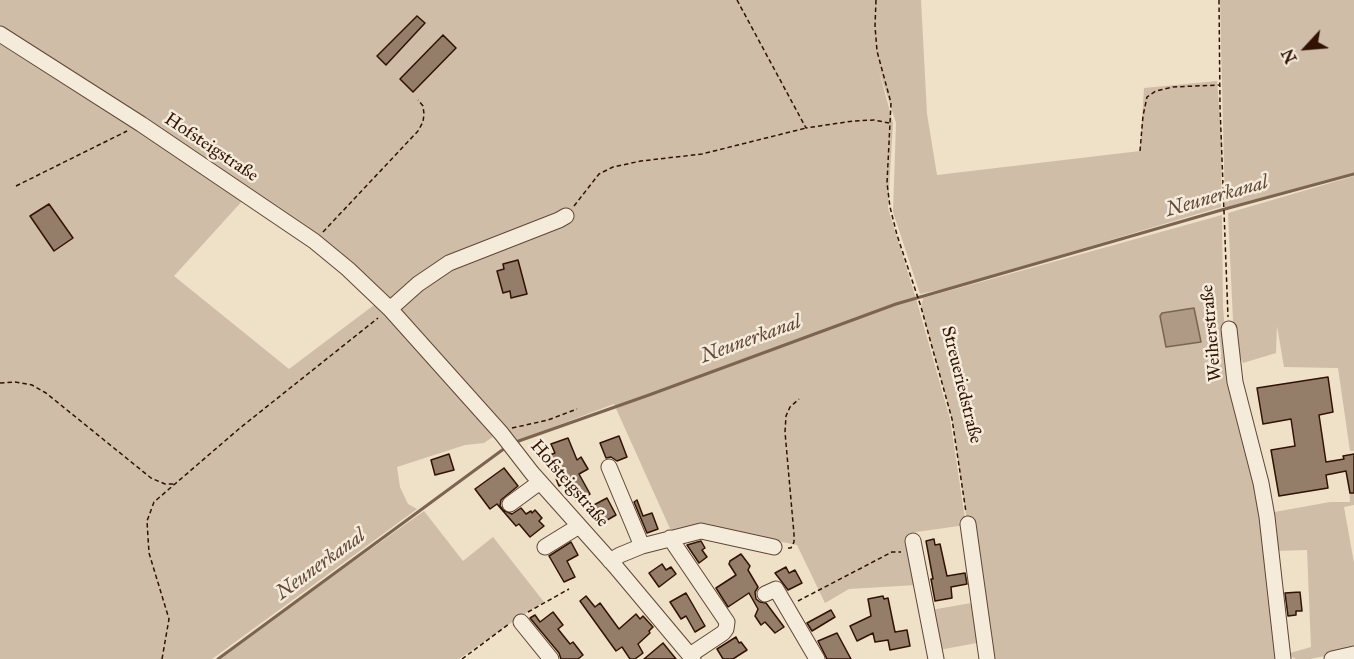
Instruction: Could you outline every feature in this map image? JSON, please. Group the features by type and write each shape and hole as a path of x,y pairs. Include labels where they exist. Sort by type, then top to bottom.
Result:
{"street":[{"name":"Hofsteigstraße","path":"0,34 141,124 314,241 348,269 390,309 502,435 691,657"},
{"path":"390,309 418,284 449,263 566,216"},
{"name":"Weiherstraße","path":"1229,329 1235,382 1261,483 1267,517 1283,659"},
{"path":"609,467 642,546"},
{"path":"510,504 540,482"},
{"path":"968,524 987,659"},
{"path":"545,547 579,525"},
{"path":"610,561 642,546 701,531 774,547"},
{"path":"670,538 727,622 723,633 691,657"},
{"path":"914,548 936,659"},
{"path":"765,594 776,589 817,659"},
{"path":"521,622 551,659"},
{"path":"1332,659 1354,654"}],"path":[{"path":"737,0 806,128"},
{"name":"Streueriedstraße","path":"876,0 877,51 891,99 887,183 890,207 952,419 968,524"},
{"name":"Weiherstraße","path":"1219,0 1229,329"},
{"path":"1140,151 1143,116 1148,97 1156,91 1173,87 1220,85"},
{"path":"314,241 418,131 424,114 423,106 418,100"},
{"path":"566,216 599,174 613,168 641,161 702,154 806,128 853,121 874,120 890,123"},
{"path":"16,186 141,124"},
{"path":"162,659 169,619 149,553 147,521 154,502 249,421 390,309"},
{"path":"0,383 15,382 32,385 46,393 151,478 165,484 174,484"},
{"path":"774,547 791,548 794,542 785,432 786,416 790,407 799,399"},
{"path":"502,435 511,428 548,420 577,409"},
{"path":"786,607 892,552 909,552 914,548"}],"shaded area":[{"path":"0,0 921,0 927,114 937,175 1140,151 1144,88 1217,81 1222,142 1221,207 953,287 920,294 893,212 896,123 879,71 893,123 888,208 950,419 966,525 909,533 916,585 849,589 825,603 797,545 704,526 672,533 614,404 514,442 497,434 484,443 465,445 397,467 400,487 408,504 417,509 212,659 0,659","holes":["245,198 369,292 378,302 289,369 174,276"]},
{"path":"1220,0 1354,0 1354,173 1225,208"},
{"path":"1354,176 1354,451 1350,451 1338,368 1284,367 1277,326 1276,353 1243,363 1234,342 1228,213"},
{"path":"1222,215 1223,307 1226,343 1261,483 1280,659 987,659 952,419 921,307 923,298"},
{"path":"1194,308 1201,342 1166,347 1160,316 1162,313"},
{"path":"1349,484 1354,484 1354,505 1344,507 1354,563 1354,650 1310,659 1296,659 1288,655 1311,647 1307,550 1274,551 1269,513 1330,502 1350,502"},
{"path":"424,511 463,561 493,537 544,602 459,659 217,659"},
{"path":"977,602 982,642 939,650 931,610"}],"building":[{"path":"417,16 425,23 386,65 377,56"},
{"path":"443,35 456,48 413,92 400,79"},
{"path":"49,204 73,238 54,251 30,216"},
{"path":"518,260 527,294 511,298 510,291 503,293 497,271 504,269 503,264"},
{"path":"1328,377 1333,412 1319,415 1326,462 1344,459 1343,456 1354,454 1354,493 1350,493 1346,471 1326,475 1328,488 1279,496 1271,450 1295,446 1291,419 1263,424 1257,388"},
{"path":"619,436 627,457 617,461 611,457 606,458 600,443"},
{"path":"568,438 577,460 581,457 588,469 579,474 590,494 577,502 566,482 559,486 547,456 555,453 551,444"},
{"path":"449,454 454,470 435,475 431,460"},
{"path":"504,468 518,486 501,500 500,506 503,510 512,514 521,508 526,514 535,510 542,518 539,521 544,526 530,537 519,524 516,526 497,504 490,509 475,489"},
{"path":"607,498 616,515 602,523 592,506"},
{"path":"637,500 643,516 652,513 658,529 647,533 634,502"},
{"path":"934,539 935,545 940,544 947,576 965,573 967,584 951,587 952,598 935,601 926,541"},
{"path":"701,541 705,548 702,550 707,557 699,563 687,545"},
{"path":"571,542 578,555 567,561 575,577 564,582 549,556"},
{"path":"741,554 750,566 748,570 758,587 755,592 756,599 766,603 784,627 775,633 765,622 761,625 755,616 758,609 749,593 728,607 716,588 736,575 729,564"},
{"path":"662,564 666,570 671,567 676,574 659,587 649,573"},
{"path":"786,567 789,573 795,570 802,583 788,590 775,573"},
{"path":"1300,592 1302,611 1296,611 1296,615 1288,616 1285,593"},
{"path":"686,593 705,626 695,632 686,616 681,619 670,602"},
{"path":"586,596 595,607 600,603 619,629 636,614 640,619 643,616 653,627 638,644 643,653 635,659 630,659 622,647 616,651 580,601"},
{"path":"883,596 884,599 888,598 895,632 907,630 910,646 890,650 888,640 875,642 873,633 857,641 850,626 871,616 868,599"},
{"path":"831,610 835,617 812,631 807,623"},
{"path":"553,612 563,625 558,629 570,644 573,642 583,655 578,659 561,659 559,653 530,618 535,615 540,622"},
{"path":"837,633 851,659 827,659 818,641"},
{"path":"736,637 747,650 733,659 723,659 717,649"},
{"path":"663,643 676,659 644,659"}],"waterway":[{"name":"Neunerkanal","path":"513,443 896,304 1354,174"},
{"name":"Neunerkanal","path":"218,659 505,448"}]}
